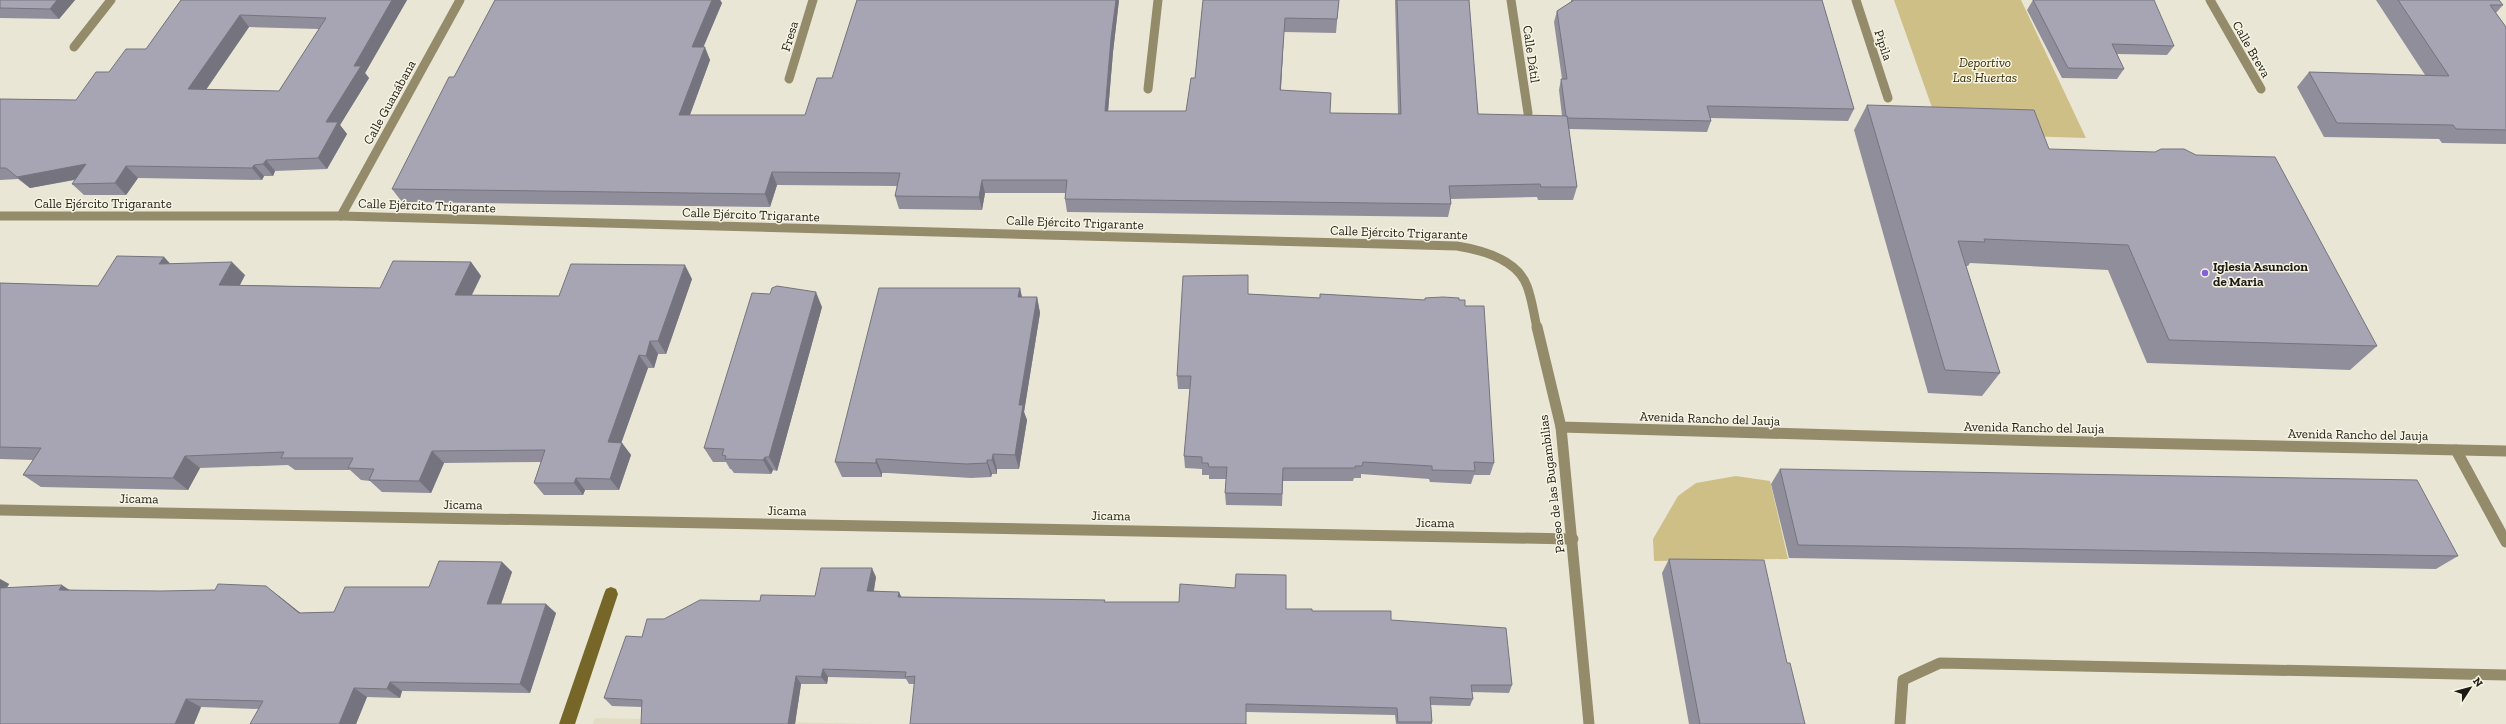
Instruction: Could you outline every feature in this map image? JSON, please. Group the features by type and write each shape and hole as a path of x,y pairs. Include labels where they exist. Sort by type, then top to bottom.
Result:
{"street":[{"path":"74,47 111,0"},
{"name":"Calle Guanábana","path":"341,216 460,0"},
{"name":"Fresa","path":"788,79 813,0"},
{"path":"1148,89 1158,0"},
{"name":"Calle Dátil","path":"1511,0 1528,113"},
{"name":"Pipila","path":"1856,0 1888,98"},
{"name":"Calle Breva","path":"2210,0 2261,89"},
{"name":"Calle Ejército Trigarante","path":"0,216 341,216 1458,246 1477,248 1499,256"},
{"name":"Paseo de las Bugambilias","path":"1499,256 1516,269 1527,285 1561,427 1573,539 1589,724"},
{"name":"Avenida Rancho del Jauja","path":"1561,427 2042,442 2506,451"},
{"path":"2456,450 2506,542"},
{"name":"Jicama","path":"0,510 1573,539"},
{"path":"1900,724 1903,680 1940,663 2506,676"}],"shaded area":[{"path":"595,718 880,724 593,724"}],"green space":[{"name":"Deportivo Las Huertas","path":"1894,0 2021,0 2086,138 1941,133"},
{"path":"1736,476 1770,481 1788,559 1654,561 1653,539 1678,496 1696,483"}],"building":[{"path":"0,0 57,0 50,9 0,8"},
{"path":"181,0 392,0 354,66 361,66 326,122 338,122 318,158 266,160 263,164 254,165 252,168 126,166 115,183 72,184 86,164 17,177 6,168 0,168 0,99 76,100 96,72 109,72 126,49 146,49","holes":["240,15 326,18 279,91 188,89"]},
{"path":"495,0 712,0 692,47 705,47 679,115 805,115 817,78 832,78 857,0 1116,0 1111,38 1105,111 1186,111 1191,78 1195,78 1203,0 1339,0 1337,19 1285,18 1280,90 1331,93 1330,113 1401,114 1397,0 1469,0 1478,114 1567,116 1577,187 1541,187 1540,184 1449,186 1451,204 1065,199 1067,180 982,180 979,197 895,196 900,173 772,172 765,194 392,189 449,77 454,77"},
{"path":"1574,0 1822,0 1854,109 1707,106 1711,121 1568,118 1566,116 1561,79 1567,79 1557,11"},
{"path":"2033,0 2154,0 2174,46 2112,44 2124,69 2068,68"},
{"path":"2398,0 2499,0 2503,5 2490,5 2506,27 2506,130 2456,129 2453,125 2337,123 2309,72 2449,76"},
{"path":"1867,105 2034,110 2049,149 2155,152 2161,149 2184,149 2196,155 2275,157 2377,346 2169,340 2128,245 1984,239 1985,242 1958,241 2000,373 1945,370"},
{"path":"117,256 164,257 159,264 232,262 219,285 380,288 393,261 471,262 455,295 559,296 571,264 685,265 658,341 650,341 646,356 639,355 608,442 622,443 610,479 576,478 574,483 534,483 545,450 432,451 419,481 369,480 374,469 348,468 353,458 281,458 284,452 185,456 173,478 23,475 41,448 0,447 0,283 98,286"},
{"path":"1248,275 1248,294 1320,298 1320,294 1425,300 1425,298 1443,297 1465,300 1465,306 1484,306 1494,463 1474,462 1475,471 1432,470 1432,466 1363,462 1362,466 1355,466 1355,468 1283,468 1282,494 1225,493 1227,467 1209,467 1208,463 1202,463 1202,457 1184,456 1191,376 1177,376 1183,276"},
{"path":"777,286 816,292 769,457 765,457 763,460 725,459 726,456 722,455 724,449 704,448 752,293 770,294 772,288"},
{"path":"879,288 1020,288 1018,297 1037,297 1019,405 1023,405 1015,455 993,454 992,460 987,460 987,463 966,464 881,459 876,459 876,463 835,462"},
{"path":"1780,469 2417,480 2458,556 1798,545"},
{"path":"1669,559 1764,560 1787,663 1790,663 1805,724 1700,724"},
{"path":"439,561 502,562 487,604 546,604 520,684 390,682 387,689 354,688 339,724 250,724 263,701 186,699 175,724 0,724 0,588 62,585 59,590 161,591 215,590 218,584 266,586 299,613 334,612 345,587 429,587"},
{"path":"821,568 872,568 867,591 899,592 898,597 1105,600 1104,602 1179,602 1180,584 1235,588 1236,574 1286,575 1286,609 1312,609 1312,611 1391,611 1391,620 1506,628 1512,685 1471,685 1473,699 1430,697 1432,722 1398,722 1397,708 1246,704 1246,724 910,724 915,676 905,677 906,672 823,669 821,677 796,676 788,724 641,724 642,700 604,698 626,636 642,637 647,619 664,619 700,600 760,601 761,595 815,596"}],"waterway":[{"path":"567,724 611,594"}],"place":[{"name":"Iglesia Asuncion de Maria","path":"2205,273"}]}
